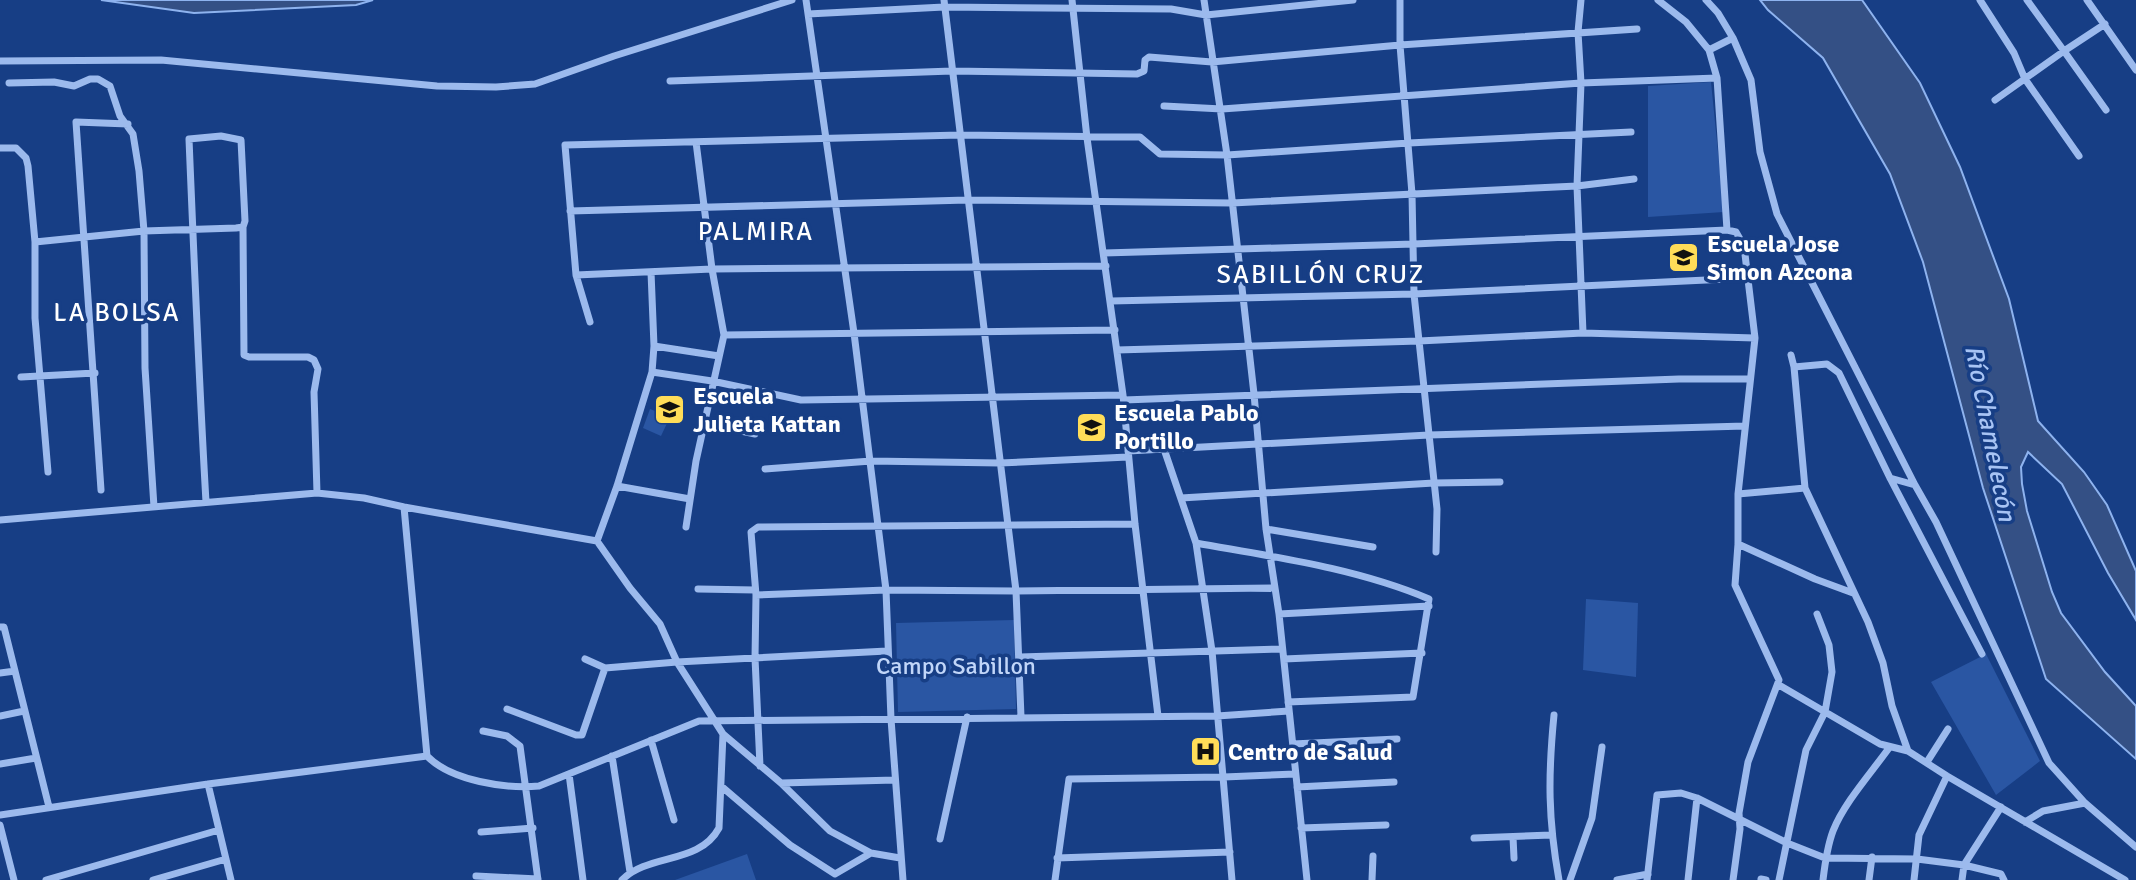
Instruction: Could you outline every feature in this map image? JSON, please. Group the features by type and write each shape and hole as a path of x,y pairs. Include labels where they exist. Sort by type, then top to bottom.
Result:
{"street":[{"path":"0,61 161,60 437,86 496,88 536,84 614,56 792,0"},
{"path":"806,0 854,333 886,590 887,651 903,880"},
{"path":"1204,0 1212,62 1222,109 1254,394 1266,529 1279,614 1307,880"},
{"path":"808,14 944,4 1072,4 1171,9 1206,15 1353,0"},
{"path":"1400,0 1412,194 1414,294 1437,509 1436,552"},
{"path":"1581,0 1578,32 1581,83 1577,186 1583,333"},
{"path":"1658,0 1686,22 1709,50 1717,78 1727,230"},
{"path":"1706,0 1718,13 1733,38 1751,80 1760,152 1777,214 1946,542 2049,763 2084,803 2136,847"},
{"path":"1980,0 2014,53 2025,79 2079,156"},
{"path":"2027,0 2106,110"},
{"path":"2087,0 2136,70"},
{"path":"944,4 1016,591 1021,717"},
{"path":"1072,4 1087,138 1124,398 1135,524 1158,716"},
{"path":"1995,100 2105,24"},
{"path":"670,81 952,71 1141,73 1144,71 1145,60 1149,57 1212,62 1401,45 1637,29"},
{"path":"1709,50 1733,38"},
{"path":"1164,106 1222,109 1581,83 1717,78"},
{"path":"9,83 54,82 74,86 90,79 98,79 110,86 120,116 133,134 144,231 145,368 154,507"},
{"path":"101,490 76,121 128,124"},
{"path":"590,322 576,275 565,145 960,135 1140,137 1160,154 1227,155 1631,132"},
{"path":"206,502 194,294 189,139 204,136 241,140 245,221 244,355 249,358 308,357 314,360 318,369 314,392 317,493"},
{"path":"686,527 712,381 724,335 712,269 696,142"},
{"path":"0,148 16,148 26,158 35,242 35,318 42,375 48,472"},
{"path":"570,211 967,200 1233,203 1577,186 1634,179"},
{"path":"35,242 144,231 243,227"},
{"path":"1104,253 1414,244 1727,230 1736,232 1744,246 1755,338 1738,494 1735,585 1778,674 1779,685 1748,762 1733,880"},
{"path":"576,275 712,269 1106,267"},
{"path":"597,541 652,372 654,346 651,272"},
{"path":"1111,300 1414,294 1748,278"},
{"path":"724,335 1115,330"},
{"path":"1117,349 1419,341 1583,333 1755,338"},
{"path":"654,346 719,356"},
{"path":"1791,355 1804,488 1868,622 1908,751"},
{"path":"1794,367 1827,364 1839,373 1890,478 1982,654"},
{"path":"652,372 712,381 802,400 1124,398 1679,379 1750,379"},
{"path":"21,377 95,373"},
{"path":"704,424 755,434"},
{"path":"765,469 871,461 1000,463 1164,449 1429,435 1745,426"},
{"path":"1164,449 1196,543 1212,651 1232,880"},
{"path":"1890,478 1915,485"},
{"path":"1181,498 1500,482"},
{"path":"617,486 690,499"},
{"path":"1738,494 1804,488"},
{"path":"0,520 317,493 364,498 597,541 630,589 660,624 677,662 723,734 781,783 830,831 870,853 900,858"},
{"path":"404,507 428,756 446,771 464,778 527,787 539,786 699,721 1217,716 1289,711"},
{"path":"760,766 751,533 758,527 1135,524"},
{"path":"1266,529 1373,547"},
{"path":"1196,543 1272,556 1392,583 1429,599 1413,697 1288,702"},
{"path":"1738,544 1853,593"},
{"path":"698,589 755,592 1275,588"},
{"path":"1279,614 1429,606"},
{"path":"1779,880 1806,750 1825,712 1832,672 1829,645 1817,614"},
{"path":"0,627 4,627 50,807"},
{"path":"1020,657 1282,649"},
{"path":"584,659 605,668 887,651"},
{"path":"1284,659 1422,653"},
{"path":"507,709 582,735 605,668"},
{"path":"0,673 15,671"},
{"path":"1779,685 1889,748 1908,751 2125,880"},
{"path":"0,716 24,711"},
{"path":"1554,715 1548,794 1551,835 1559,880"},
{"path":"940,839 967,718"},
{"path":"1927,762 1948,729"},
{"path":"477,876 538,879 533,828 519,743 507,736 483,731"},
{"path":"622,880 630,872 690,853 714,838 719,828 723,734"},
{"path":"1293,744 1397,739"},
{"path":"651,740 674,820"},
{"path":"1570,880 1592,818 1602,747"},
{"path":"1823,880 1825,858 1833,829 1889,748"},
{"path":"0,815 208,784 428,756"},
{"path":"612,756 630,872"},
{"path":"0,764 36,758"},
{"path":"569,774 583,880"},
{"path":"1055,880 1069,779 1295,774"},
{"path":"1914,880 1919,835 1947,776"},
{"path":"781,783 895,780"},
{"path":"1297,787 1394,782"},
{"path":"208,784 231,880"},
{"path":"721,786 790,845 835,874 870,853"},
{"path":"1617,880 1647,877 1657,795 1681,793 1697,798 1787,844 1825,858 1917,859 1964,865 2001,874 2004,880"},
{"path":"1688,880 1697,798"},
{"path":"2025,822 2043,811 2084,803"},
{"path":"1962,880 1964,865 2001,807"},
{"path":"0,825 3,853 14,880"},
{"path":"1301,828 1386,825"},
{"path":"481,832 533,828"},
{"path":"46,880 219,830"},
{"path":"1474,838 1551,835"},
{"path":"1513,837 1514,859"},
{"path":"1056,858 1230,852"},
{"path":"1372,880 1373,856"},
{"path":"1869,880 1872,857"},
{"path":"153,880 226,859"}],"green space":[{"path":"1711,82 1724,212 1648,217 1648,86"},
{"path":"650,409 670,417 661,436 643,428"},
{"path":"1586,599 1638,603 1636,677 1583,670"},
{"name":"Campo Sabillon","path":"1014,620 1016,709 898,712 896,623"},
{"path":"1986,654 2040,761 1996,795 1931,682"},
{"path":"747,854 756,880 675,880"}],"water":[{"path":"101,0 373,0 356,5 194,13"},
{"name":"Río Chamelecón","path":"1760,0 1862,0 1920,83 1960,167 2009,299 2038,421 2084,472 2107,505 2136,571 2136,620 2108,573 2062,484 2028,452 2021,467 2022,484 2027,511 2052,592 2061,613 2105,672 2136,706 2136,759 2046,679 1983,488 1923,262 1890,174 1823,58"}],"place":[{"name":"Escuela Jose Simon Azcona","path":"1684,258"},
{"name":"Escuela Julieta Kattan","path":"670,410"},
{"name":"Escuela Pablo Portillo","path":"1091,427"},
{"name":"Centro de Salud","path":"1205,752"}],"district":[{"name":"PALMIRA","path":"756,231"},
{"name":"SABILLÓN CRUZ","path":"1321,274"},
{"name":"LA BOLSA","path":"117,312"}]}
